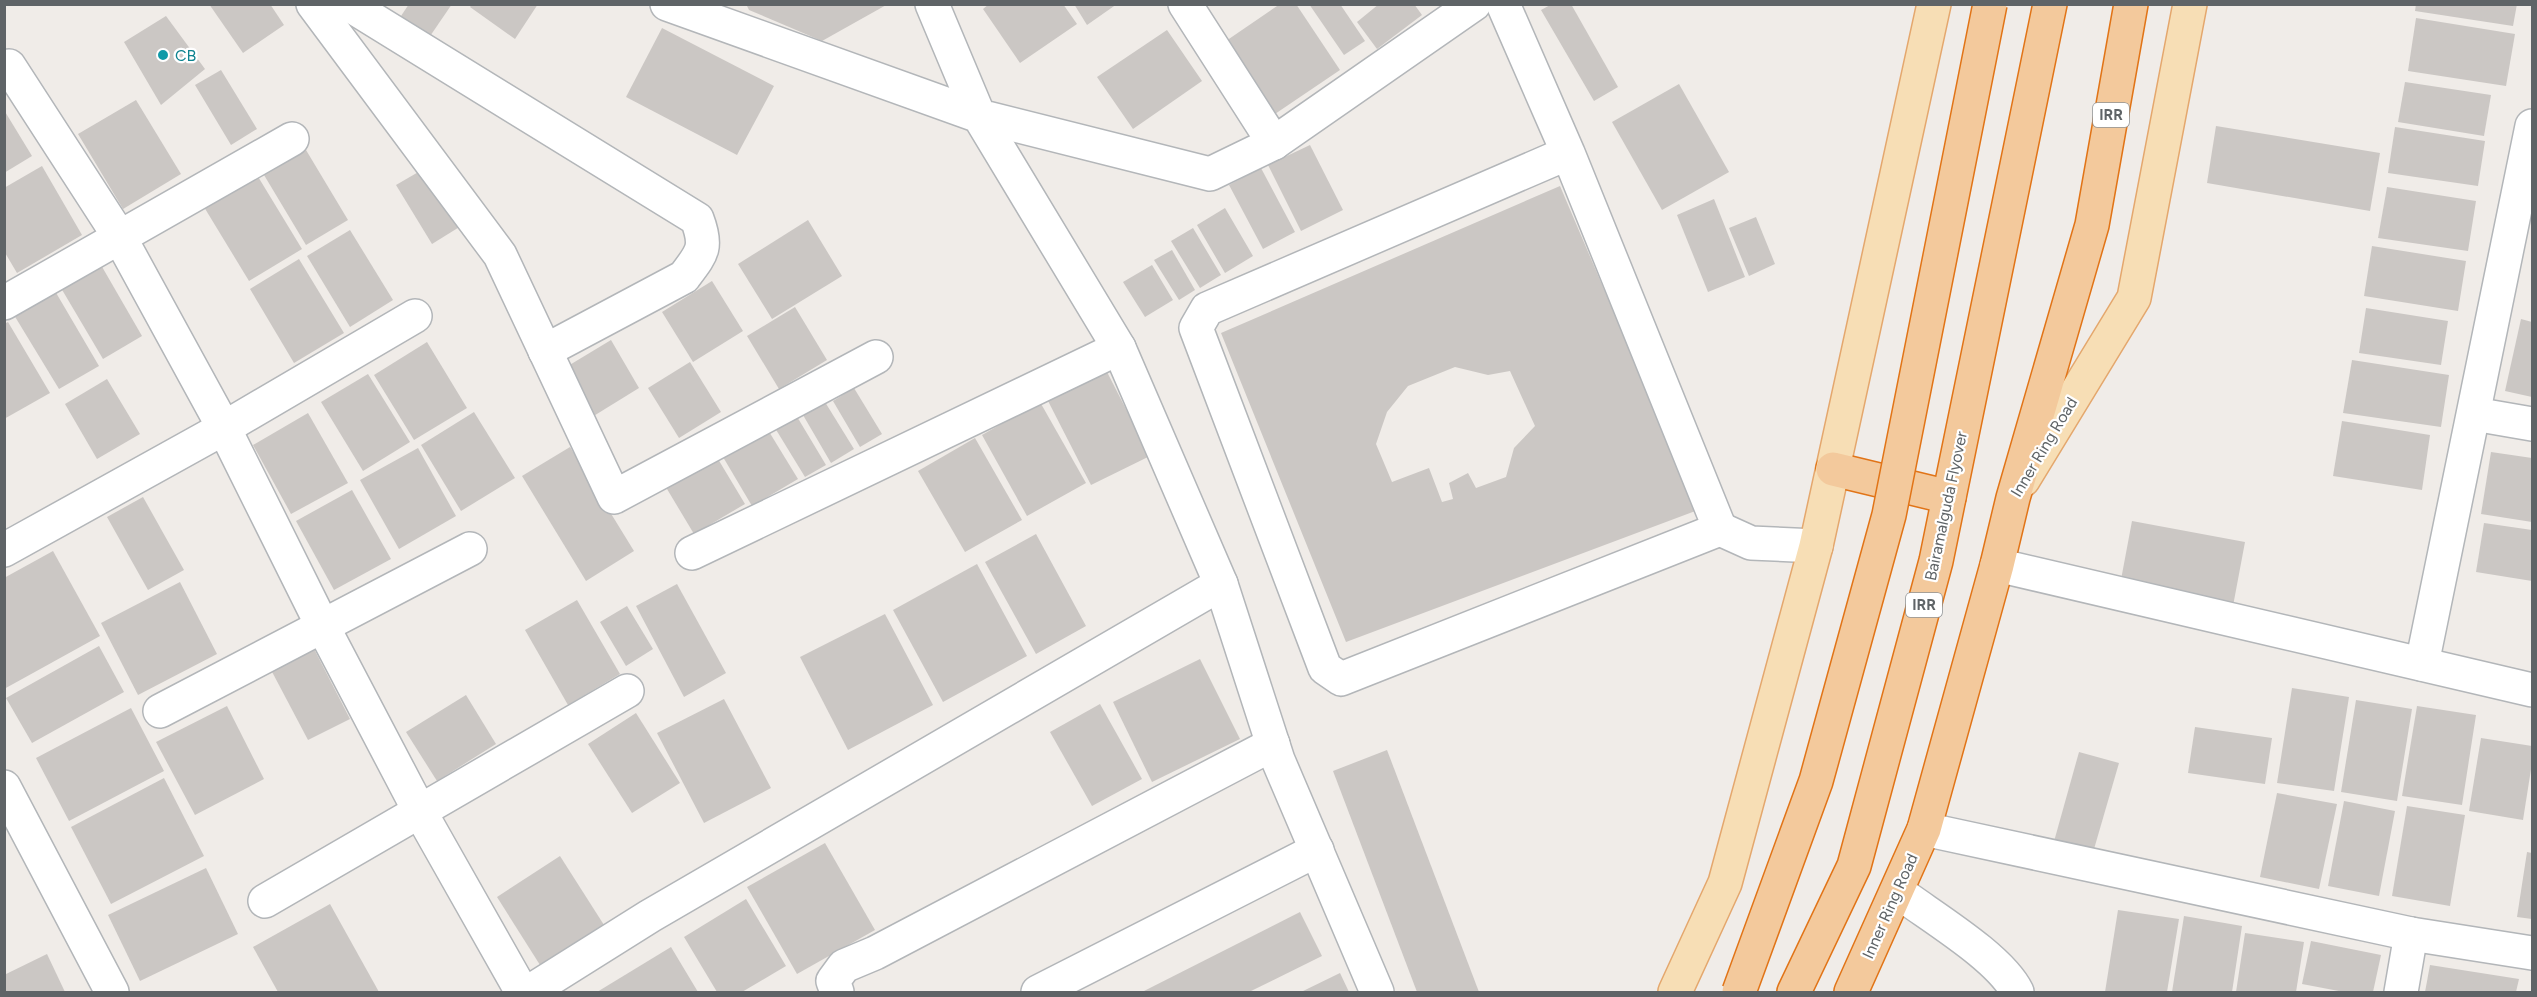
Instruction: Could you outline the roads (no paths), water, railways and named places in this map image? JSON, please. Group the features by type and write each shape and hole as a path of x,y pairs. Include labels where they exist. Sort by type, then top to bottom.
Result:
{"highway":[{"path":"1739,993 1816,781 1889,515 1990,4"},
{"name":"Bairamalguda Flyover","path":"1794,993 1854,866 1936,561 2050,4"},
{"name":"IRR","path":"2013,498 2092,225 2131,4"},
{"path":"1833,469 1949,497"},
{"name":"Inner Ring Road","path":"1851,993 1924,829 1997,565 2013,498"}],"main road":[{"path":"1675,993 1725,883 1816,546 1934,4"},
{"name":"Inner Ring Road","path":"2013,498 2134,298 2190,4"}],"street":[{"path":"313,4 500,255 614,497 876,357"},
{"path":"348,4 697,219 704,238 699,257 684,277 544,351"},
{"path":"667,4 979,116 1210,174 1274,143 1459,8"},
{"path":"932,4 979,116 1119,348 1221,584 1273,744 1377,993"},
{"path":"1185,4 1274,143"},
{"path":"1503,4 1568,153 1720,529 1751,543 1816,546"},
{"path":"9,66 119,237 224,428 323,627 419,810 522,993"},
{"path":"2422,664 2474,414 2526,190 2532,126"},
{"path":"4,303 292,139"},
{"path":"1568,153 1207,309 1196,328 1326,668 1341,679 1720,529"},
{"path":"4,550 224,428 415,316"},
{"path":"692,553 1119,348"},
{"path":"2474,414 2532,424"},
{"path":"160,711 470,549"},
{"path":"1997,565 2532,690"},
{"path":"529,993 650,916 1221,584"},
{"path":"265,901 627,691"},
{"path":"837,993 833,981 844,966 875,953 1273,744"},
{"path":"4,787 112,993"},
{"path":"1924,829 2411,934 2532,953"},
{"path":"1038,993 1317,850"},
{"path":"1897,891 1995,963 2012,981 2017,993"},
{"path":"2401,993 2411,934"}],"place":[{"name":"CB","path":"163,55"}]}
